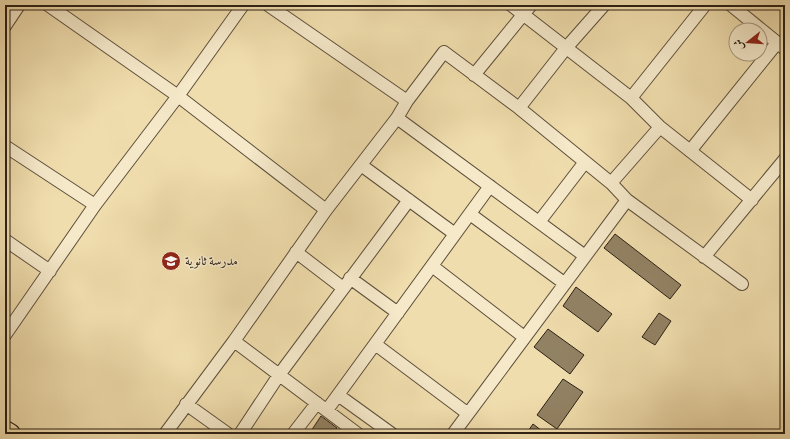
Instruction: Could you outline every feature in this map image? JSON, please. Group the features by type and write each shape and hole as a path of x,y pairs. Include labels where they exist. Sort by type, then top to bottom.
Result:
{"main road":[{"path":"5,431 10,434"}],"street":[{"path":"5,26 19,5"},
{"path":"48,5 178,96 326,210"},
{"path":"5,335 95,205 178,96 243,5"},
{"path":"268,5 407,101"},
{"path":"511,5 631,98 660,127 752,200"},
{"path":"474,75 531,5"},
{"path":"519,108 566,48 604,5"},
{"path":"631,98 705,5"},
{"path":"690,151 781,46 731,5"},
{"path":"165,434 234,341 326,210 397,118 407,101 444,52 519,108 611,183 627,200 742,284"},
{"path":"397,118 585,256"},
{"path":"611,183 660,127"},
{"path":"5,146 95,205"},
{"path":"704,256 785,159"},
{"path":"539,222 585,162"},
{"path":"361,165 455,234"},
{"path":"293,434 322,407 338,395 490,186"},
{"path":"240,434 279,375 409,200"},
{"path":"453,434 627,200"},
{"path":"470,214 564,283"},
{"path":"5,240 50,271"},
{"path":"296,252 343,288"},
{"path":"432,266 524,338"},
{"path":"350,278 398,313"},
{"path":"234,341 322,407 345,430 358,434"},
{"path":"375,344 468,413"},
{"path":"338,395 392,434"},
{"path":"186,404 228,434"}],"building":[{"path":"615,234 681,285 670,299 604,248"},
{"path":"576,287 612,314 598,332 563,306"},
{"path":"659,313 671,321 655,345 642,337"},
{"path":"548,329 584,355 570,374 534,347"},
{"path":"563,379 583,392 557,429 537,415"},
{"path":"321,416 337,428 334,433 335,434 309,434"},
{"path":"533,424 546,434 526,434"}],"place":[{"name":"مدرسة ثانوية","path":"171,261"}]}
